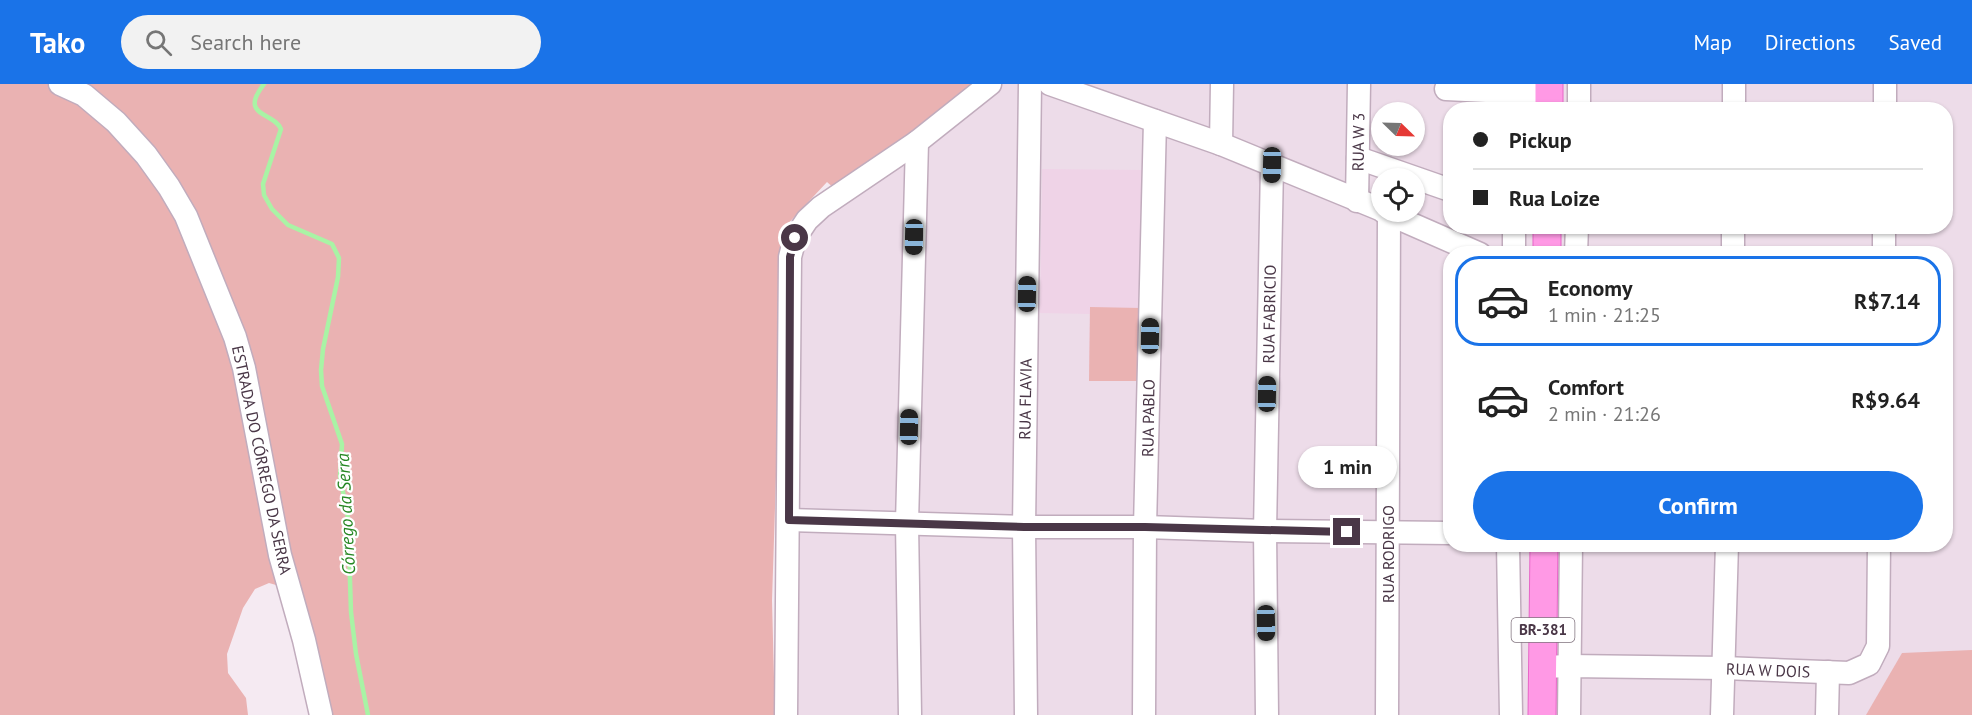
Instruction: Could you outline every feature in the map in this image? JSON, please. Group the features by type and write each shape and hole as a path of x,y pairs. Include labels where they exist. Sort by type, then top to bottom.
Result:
{"main road":[{"name":"BR-381","path":"1542,715 1556,667 1546,552"}],"street":[{"name":"ESTRADA DO CÓRREGO DA SERRA","path":"60,84 84,95 116,122 146,155 169,187 195,237 236,337 280,555 304,640 321,715"},
{"path":"786,715 790,257 795,238 807,220 821,207 916,141 990,84"},
{"name":"RUA FLAVIA","path":"1026,715 1024,527 1030,84"},
{"path":"1221,144 1222,84"},
{"name":"RUA W 3","path":"1357,201 1359,84"},
{"path":"1579,84 1579,102"},
{"path":"1734,84 1734,102"},
{"path":"1885,84 1885,102"},
{"path":"1062,86 1221,144 1371,206"},
{"path":"1446,89 1514,96 1549,96"},
{"name":"RUA PABLO","path":"1144,715 1145,527 1155,121"},
{"path":"910,715 907,523 916,141"},
{"path":"1358,158 1443,188"},
{"name":"RUA FABRICIO","path":"1267,715 1265,531 1272,165"},
{"name":"RUA RODRIGO","path":"1385,222 1387,715"},
{"path":"1408,222 1462,246"},
{"path":"789,520 1024,527 1443,533"},
{"path":"1508,552 1511,715"},
{"path":"1569,715 1556,667 1570,552"},
{"path":"1722,715 1726,552"},
{"name":"RUA W DOIS","path":"1556,667 1724,668 1849,674 1869,664 1878,646 1880,552"},
{"path":"1827,715 1828,672"}],"shaded area":[{"path":"0,84 986,84 837,191 827,182 784,228 772,601 775,715 324,715 283,587 269,583 255,589 243,608 227,654 228,673 246,698 248,715 0,715"},
{"path":"990,84 1539,84 1539,102 1443,102 1443,234 1539,234 1539,246 1443,246 1443,552 1537,552 1535,715 781,715 784,242"},
{"path":"1542,84 1972,84 1972,715 1538,715 1540,552 1953,552 1953,246 1542,246 1542,234 1953,234 1953,102 1542,102"},
{"path":"1042,169 1143,170 1140,381 1089,381 1090,314 1040,313"},
{"path":"1090,307 1141,308 1140,381 1089,381"},
{"path":"1972,650 1972,715 1866,715 1902,653"}],"waterway":[{"name":"Córrego da Serra","path":"264,84 257,95 256,108 272,119 281,129 263,184 264,195 272,209 288,225 332,244 339,258 338,277 323,349 322,386 342,444 340,476 348,518 351,612 356,654 368,715"}],"route":[{"path":"795,238 790,257 789,520 1024,527 1145,527 1347,532"}]}
